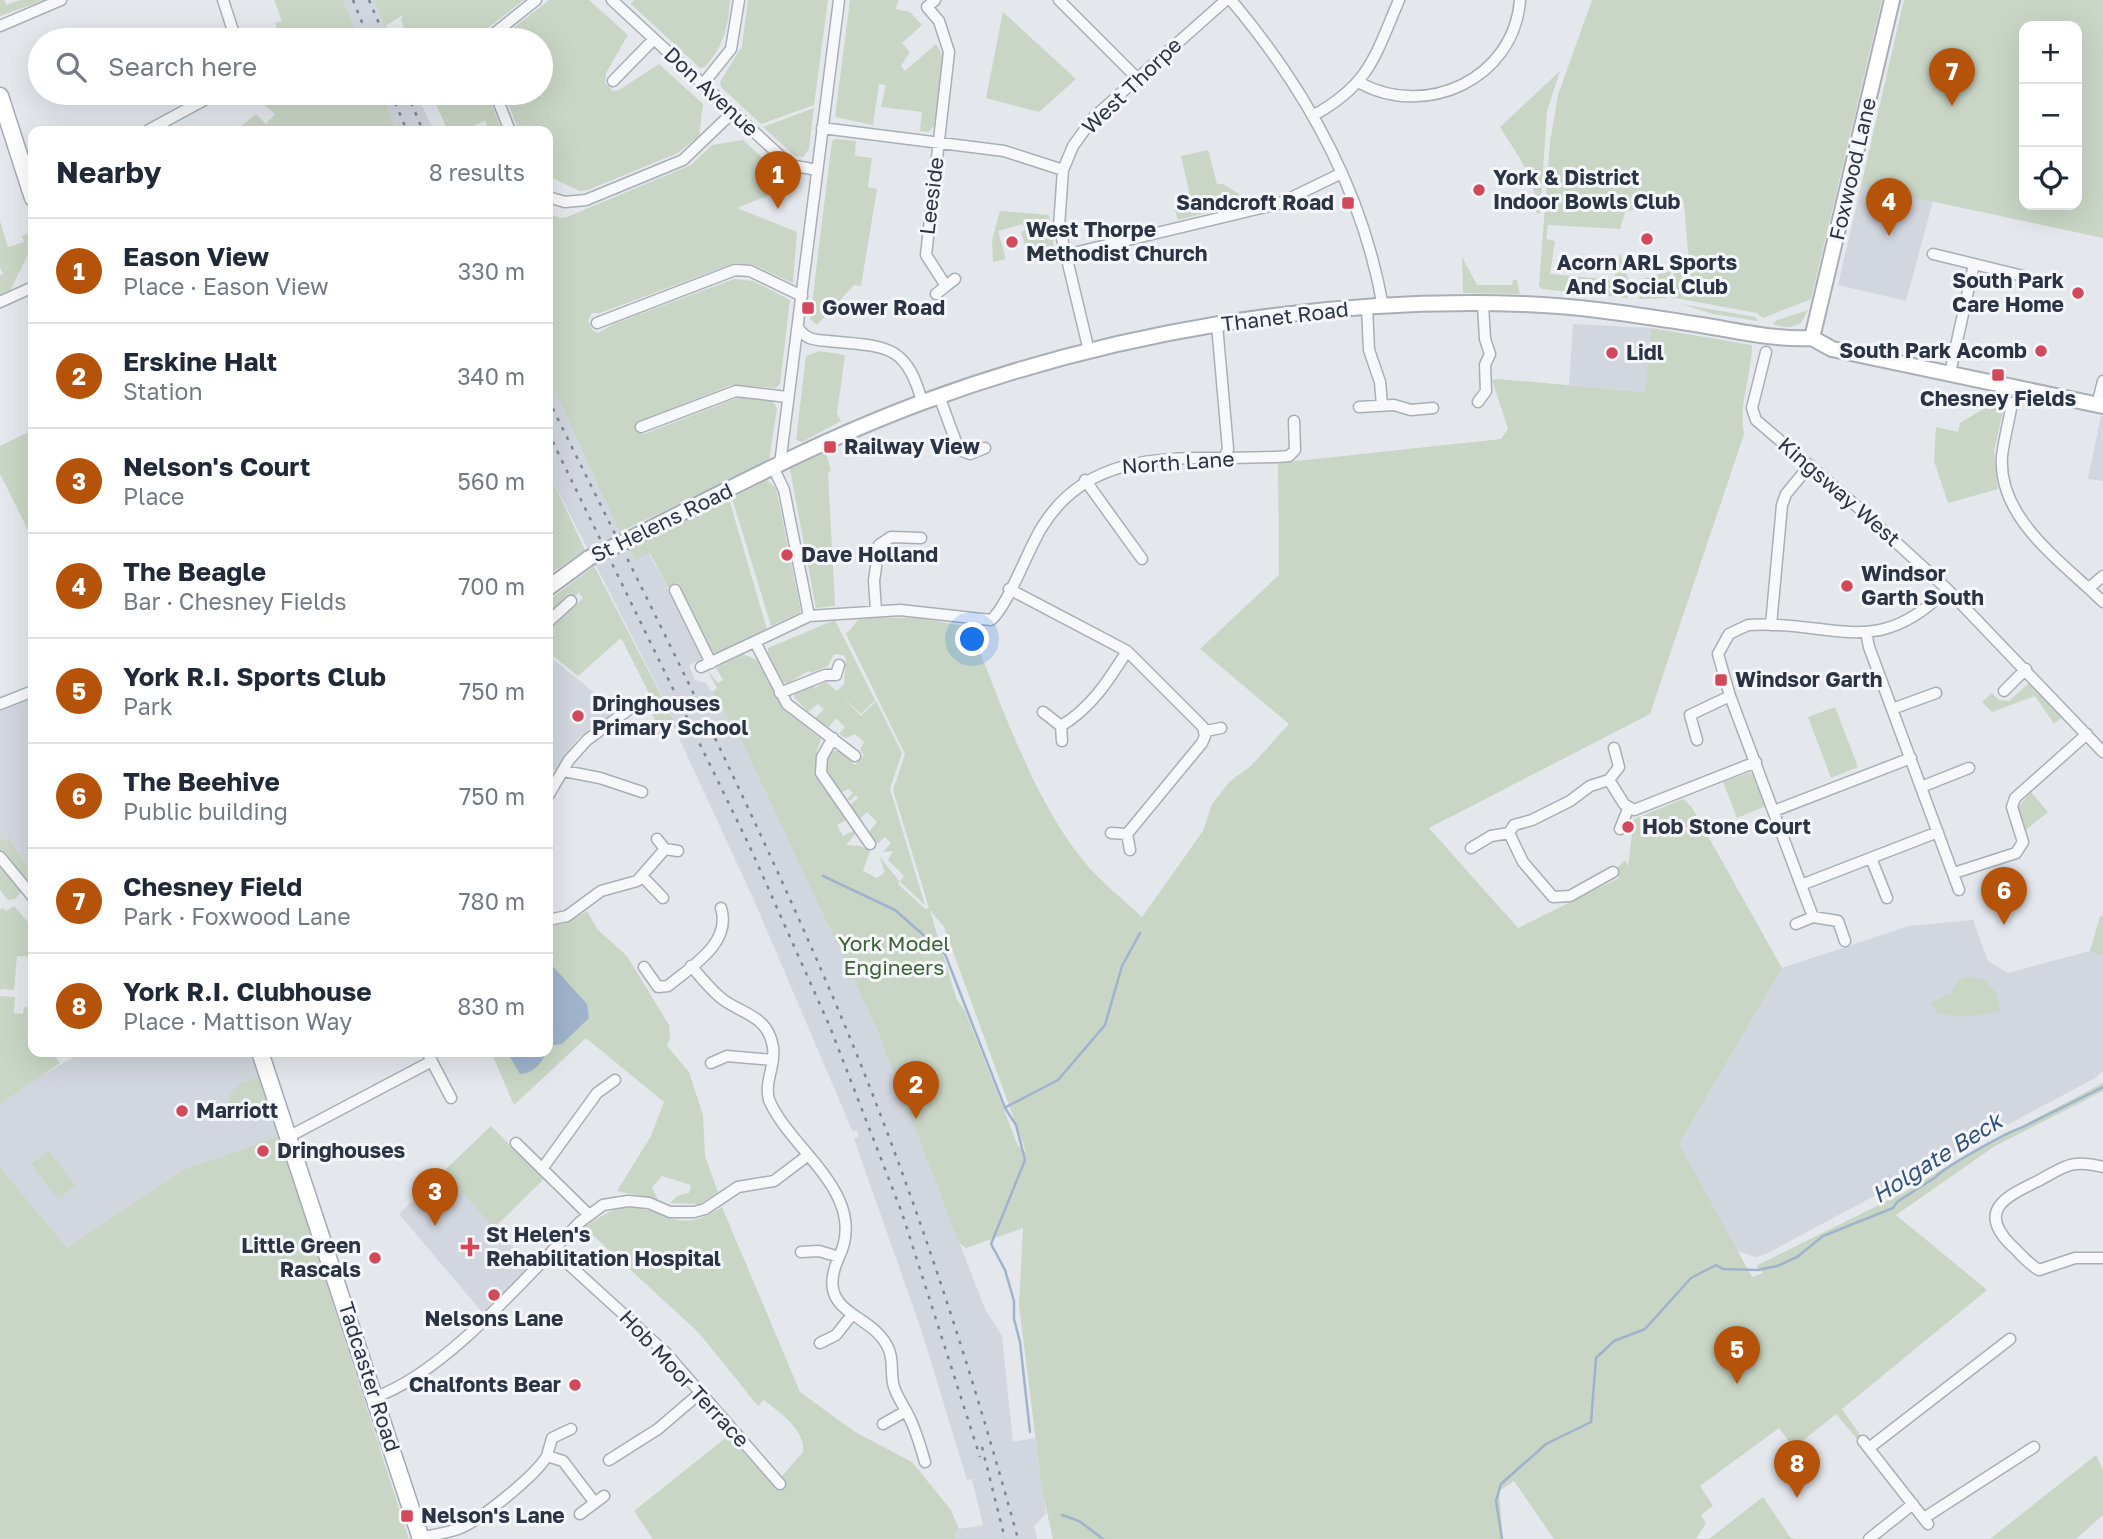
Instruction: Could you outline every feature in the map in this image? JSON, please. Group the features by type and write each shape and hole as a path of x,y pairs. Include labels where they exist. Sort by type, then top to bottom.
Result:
{"main road":[{"path":"0,96 28,173"},
{"name":"Tadcaster Road","path":"262,1057 421,1538"}],"street":[{"path":"0,26 61,0"},
{"path":"223,0 232,28"},
{"path":"501,28 536,0"},
{"name":"Don Avenue","path":"611,0 790,164 817,170"},
{"path":"703,84 731,49 739,0"},
{"path":"809,616 777,466 799,329 839,0"},
{"path":"1059,0 1137,78"},
{"path":"1228,0 1265,42 1314,115 1342,173 1372,252 1383,307"},
{"name":"West Thorpe","path":"1089,351 1065,256 1058,209 1063,170 1082,132 1137,78 1228,0"},
{"path":"1314,115 1341,99 1360,83 1399,0"},
{"path":"1360,83 1380,92 1408,97 1437,95 1465,84 1493,63 1503,50 1516,21 1520,0"},
{"name":"Foxwood Lane","path":"1812,338 1892,0"},
{"name":"Leeside","path":"928,6 939,21 949,45 926,255 951,282 936,293"},
{"path":"613,81 654,39"},
{"path":"155,126 195,105"},
{"path":"500,105 508,126"},
{"path":"553,198 565,202 586,200 683,160 733,112"},
{"name":"Leeside","path":"822,128 1003,151 1063,170"},
{"path":"1065,256 1278,204 1342,173"},
{"path":"1933,254 2023,275"},
{"path":"1950,373 1975,264"},
{"path":"597,323 735,270 750,271 802,296"},
{"path":"0,302 28,289"},
{"path":"1478,402 1486,391 1485,365 1490,354 1485,339 1483,304"},
{"name":"Thanet Road","path":"777,466 940,396 1089,351 1217,325 1367,307 1524,304 1632,314 1780,338 1812,338"},
{"path":"1367,307 1369,350 1380,382 1382,405"},
{"path":"1217,325 1228,449 1225,456"},
{"path":"799,329 811,339 894,352 911,367 922,402"},
{"path":"1812,338 1832,349 2100,405 2103,381"},
{"name":"Kingsway West","path":"1763,356 1752,415 1947,589 2103,752"},
{"path":"641,428 736,391 787,397"},
{"path":"940,396 959,450 970,454 985,448"},
{"path":"2012,403 2002,457 2003,475 2012,503 2030,530 2103,602"},
{"path":"1359,407 1400,405 1411,410 1433,408"},
{"name":"North Lane","path":"675,590 706,665 809,616 876,610 917,611 991,620 1048,517 1069,493 1085,480 1125,464 1225,456 1289,456 1295,450 1294,421"},
{"path":"1772,625 1782,505 1786,494 1810,465"},
{"name":"St Helens Road","path":"553,584 589,558 777,466"},
{"path":"1085,480 1142,559"},
{"path":"876,610 874,580 879,545 891,537 921,538"},
{"path":"2089,588 2103,576"},
{"path":"1009,589 1127,651 1206,732"},
{"path":"1813,918 1719,666 1718,653 1722,644 1737,629 1772,625 1885,631 1905,624 1927,610 1947,589"},
{"path":"553,617 571,601"},
{"path":"1866,632 1868,647 1959,890"},
{"path":"755,642 780,693 799,715 853,749"},
{"path":"1060,726 1073,718 1104,688 1127,651"},
{"path":"780,693 825,676 836,675 839,665"},
{"path":"2004,691 2026,669"},
{"path":"0,704 28,693"},
{"path":"1892,709 1936,693"},
{"path":"1697,740 1689,715 1730,696"},
{"path":"553,788 587,740 635,705"},
{"path":"1043,712 1060,726 1062,741"},
{"path":"1206,732 1221,727"},
{"path":"1127,834 1202,743 1206,732"},
{"path":"1954,873 2016,853 2023,842 2012,807 2015,798 2087,734"},
{"path":"833,738 822,757 821,773 870,844"},
{"path":"1471,848 1491,836 1509,833 1514,825 1532,820 1570,801 1590,786 1609,780 1619,767 1614,748"},
{"path":"1774,811 1911,758"},
{"path":"1629,809 1642,808 1756,762"},
{"path":"1921,787 1969,768"},
{"path":"564,771 600,778 642,792"},
{"path":"1609,780 1629,809"},
{"path":"1620,829 1629,809"},
{"path":"1801,885 1938,832"},
{"path":"1111,833 1127,834"},
{"path":"1509,833 1523,862 1553,897 1570,896 1613,872"},
{"path":"1127,834 1130,850"},
{"path":"657,839 665,849 678,851"},
{"path":"553,919 566,916 601,891 629,885 643,877 665,849"},
{"path":"0,858 28,891"},
{"path":"1871,859 1886,898"},
{"path":"643,877 663,898"},
{"path":"645,967 653,983 663,988 725,939 721,908"},
{"path":"1796,924 1813,918 1838,921 1845,941"},
{"path":"691,966 724,1001 761,1020 771,1036 773,1060 767,1084 769,1100 837,1194 845,1212 846,1238 833,1288 842,1307 851,1316 870,1326 885,1342 890,1352 894,1388 906,1411 925,1462"},
{"path":"711,1063 727,1056 773,1060"},
{"path":"290,1136 427,1057"},
{"path":"430,1057 451,1098"},
{"path":"542,1169 597,1093 615,1080"},
{"path":"516,1143 588,1214"},
{"path":"375,1397 399,1389 448,1352 588,1214 603,1205 628,1201 649,1203 670,1212 694,1212 738,1187 774,1181 807,1156"},
{"path":"2103,1167 2075,1162 2010,1195 2000,1204 1995,1217 2004,1238 2039,1270 2076,1258 2103,1258"},
{"name":"Hob Moor Terrace","path":"553,1250 666,1353 780,1484"},
{"path":"801,1252 820,1251 839,1257"},
{"path":"820,1343 836,1335 851,1316"},
{"path":"2010,1339 1866,1445 1926,1521 2035,1447"},
{"path":"609,1460 658,1429 700,1393"},
{"path":"883,1424 906,1411"},
{"path":"421,1538 460,1528 475,1519 537,1469 547,1455 552,1438 571,1429"},
{"path":"547,1455 563,1461 595,1503"},
{"path":"580,1514 604,1496"},
{"path":"1869,1539 1913,1504"}],"shaded area":[{"path":"343,0 375,0 388,28 355,28"},
{"path":"386,105 422,105 432,126 395,126"},
{"path":"1861,186 1933,201 1906,301 1838,285"},
{"name":"Lidl","path":"1573,324 1651,328 1645,392 1569,385"},
{"path":"553,386 634,559 649,553 676,604 702,659 689,665 695,680 706,683 740,736 876,1027 985,1309 1002,1336 1013,1442 1035,1438 1046,1514 1034,1526 1037,1539 955,1539 954,1533 959,1529 983,1525 972,1479 967,1480 921,1329 854,1139 859,1136 857,1130 853,1132 753,898 674,727 677,725 553,481"},
{"path":"2103,416 2103,481 2088,479"},
{"name":"Dringhouses Primary School","path":"553,659 617,711 578,738 565,755 558,773 553,770"},
{"path":"28,699 28,868 11,839 5,842 0,836 0,709"},
{"path":"2103,915 2103,1071 2095,1078 1764,1255 1755,1257 1735,1250 1679,1144 1782,968 1909,926 1973,920 1988,961 2008,973 2090,951"},
{"path":"74,1057 252,1057 279,1136 183,1170 67,1248 0,1167 0,1104 25,1085"},
{"name":"St Helen's Rehabilitation Hospital","path":"444,1171 531,1267 482,1312 399,1214"}],"green space":[{"path":"0,0 4,0 6,5 20,0 45,0 0,16"},
{"path":"274,0 343,0 355,28 276,28 275,23 282,21"},
{"path":"374,0 524,0 488,28 404,28 401,20 403,15 385,26"},
{"path":"549,0 589,0 628,35 606,73 605,83 613,91 619,90 659,64 703,104 699,136 678,153 588,190 580,191 553,178 553,126 517,126 509,105 553,105 553,28 513,28"},
{"path":"634,0 730,0 724,36 705,67 700,68 631,4"},
{"path":"748,0 828,0 814,105 761,124 721,87 720,82 742,46"},
{"path":"850,0 899,0 895,9 910,12 922,25 902,43 910,52 901,66 905,71 936,44 944,58 934,126 928,132 920,131 922,112 881,107 886,85 879,84 873,125 835,117"},
{"path":"1592,0 1882,0 1811,299 1763,318 1757,313 1670,297 1675,264 1689,262 1684,203 1651,205 1625,212 1620,229 1548,225 1546,239 1555,241 1550,274 1614,280 1620,253 1630,284 1628,298 1542,289 1539,286 1550,142 1558,95"},
{"path":"1904,0 2103,0 2103,238 1861,186"},
{"path":"1003,12 1076,79 1039,112 986,98"},
{"path":"1560,71 1547,111 1540,214 1536,213 1533,189 1525,167 1500,127"},
{"path":"264,105 386,105 395,126 241,126 256,114 266,124 275,114"},
{"path":"436,105 492,105 500,126 487,126 485,121 473,126 446,126"},
{"path":"814,108 809,149 803,157 795,156 763,127"},
{"path":"743,140 792,186 737,208 797,232 793,283 754,265 735,263 600,313 592,313 588,320 592,330 598,333 616,323 734,279 753,281 790,300 780,384 776,388 731,385 641,421 636,427 638,433 644,434 740,397 772,401 777,408 769,461 620,532 553,386 553,215 567,217 691,165 712,145"},
{"path":"832,141 856,141 855,156 872,158 868,187 877,189 861,286 854,285 817,325 810,319"},
{"path":"1208,150 1217,184 1223,184 1239,194 1240,204 1178,220 1175,210 1189,191 1181,156"},
{"path":"1000,211 1049,215 1054,247 1027,253 1021,232 1025,230 1023,224 998,231 1006,259 993,262 992,240"},
{"path":"0,221 8,247 24,242 22,236 28,233 28,254 10,291 0,295 0,275 3,274 0,267"},
{"path":"1462,257 1477,285 1512,285 1513,280 1517,280 1520,294 1463,293"},
{"path":"1671,271 1667,298 1639,299 1642,279"},
{"path":"1681,304 1755,317 1758,321 1713,314"},
{"path":"1808,310 1797,325 1787,327 1773,324 1777,320"},
{"name":"York Model Engineers","path":"1651,328 1752,345 1743,412 1744,434 1650,714 1429,828 1518,928 1619,878 1614,871 1625,860 1628,866 1634,819 1683,799 1691,806 1782,968 1679,1144 1752,1277 1763,1273 1756,1266 1903,1193 1961,1158 2103,1083 2103,1091 1995,1146 1896,1215 1987,1290 1842,1409 1861,1436 1857,1439 1836,1414 1794,1448 1779,1428 1700,1486 1713,1506 1701,1515 1706,1523 1696,1539 1554,1539 1514,1481 1499,1491 1503,1539 1053,1539 1042,1490 1019,1305 1023,1228 966,1248 959,1243 876,1027 740,737 712,692 717,688 707,670 718,683 723,680 716,668 743,654 757,660 783,709 821,739 816,753 819,755 818,762 848,819 837,825 843,836 855,830 856,833 846,845 861,846 870,851 863,871 877,878 885,872 879,856 900,882 898,884 925,909 929,908 893,790 905,754 846,634 861,617 917,618 970,627 1020,751 1051,812 1087,865 1142,917 1203,831 1212,804 1230,781 1251,766 1289,724 1200,649 1279,575 1278,463 1501,439 1508,429 1492,380 1497,379 1645,392","holes":["930,910 944,927 1026,1152 1018,1146 965,1011 956,998"]},
{"path":"819,351 845,355 837,413 841,421 802,442 796,440 806,356"},
{"path":"2000,399 2004,407 1994,451 1998,489 1948,503 1934,461 1936,427 1958,432 1960,423"},
{"path":"28,432 28,530 0,474 0,446"},
{"path":"826,452 831,471 828,472 835,606 816,608 790,469"},
{"path":"767,480 776,488 801,612 771,626 732,498"},
{"path":"553,482 585,550 553,572"},
{"path":"729,499 767,629 713,655 678,583 668,588 650,553 635,560 629,549"},
{"path":"594,566 677,726 657,735 660,728 642,697 649,693 621,638 578,676 553,656 553,625 583,598 579,593 573,597 570,595 553,614 553,597"},
{"path":"835,620 875,700 861,714 842,696 861,716 876,701 902,753 890,789 925,905 900,882 904,876 888,860 893,851 883,852 891,843 885,837 878,844 869,832 877,822 867,812 860,819 849,806 858,798 856,795 850,801 847,799 853,793 849,789 839,793 825,771 829,751 840,751 855,765 864,755 860,750 864,742 855,734 846,738 839,734 845,727 836,718 829,727 815,718 824,709 818,704 808,712 794,697 796,690 812,684 814,688 826,682 837,691 844,684 846,659 843,655 834,654 828,666 811,673 808,671 787,684 782,681 768,648"},
{"path":"2029,683 2064,715 2054,724 2035,696 1992,712 1982,702 1992,693 1999,700 2009,701"},
{"path":"1835,707 1858,767 1831,778 1808,717"},
{"path":"1751,772 1766,806 1737,818 1723,782"},
{"path":"2031,792 2048,812 2026,830 2018,807"},
{"path":"0,836 5,842 10,838 28,869 28,880 27,880 0,852"},
{"path":"3,865 24,889 15,899 8,900 0,890 0,867"},
{"path":"14,906 28,922 28,957 17,956 14,990 1,989 0,992 0,910 3,908 6,911"},
{"path":"587,911 597,929 627,956 669,1025 670,1038 667,1046 689,1072 703,1115 705,1156 718,1192 700,1204 670,1203 677,1196 689,1193 691,1185 662,1176 652,1187 658,1200 617,1191 651,1136 664,1102 586,1038 514,1105 493,1057 553,1057 553,925 563,924"},
{"path":"2100,916 2103,917 2103,956 2090,951"},
{"path":"1967,977 1985,980 1996,993 2001,1012 1967,1017 1938,1014 1931,1003 1951,993 1959,980"},
{"path":"0,996 15,997 14,1013 23,1014 24,1007 28,1007 28,1057 56,1057 60,1063 0,1104"},
{"path":"259,1077 269,1108 250,1119 238,1118 228,1106 231,1094 238,1086"},
{"path":"491,1126 544,1179 494,1228 444,1171"},
{"path":"279,1136 409,1539 0,1539 0,1167 67,1248 183,1170"},
{"path":"49,1151 76,1186 58,1199 31,1164"},
{"path":"722,1207 800,1392 855,1432 912,1462 951,1510 959,1529 954,1533 955,1539 653,1539 634,1511 728,1436 775,1484 803,1452 803,1444 790,1422 764,1400 758,1406 699,1333 584,1227 607,1213 623,1208 638,1208 671,1218 692,1220"},
{"path":"2096,1455 2103,1470 2103,1515 2076,1539 1990,1539"},
{"path":"1763,1497 1794,1539 1709,1539"}],"water":[{"path":"553,967 587,1004 589,1018 562,1044 553,1045"},
{"path":"510,1057 544,1057 536,1067 520,1074"}],"waterway":[{"path":"823,876 895,910 945,954 1005,1108 1016,1125 1025,1160 991,1244 1005,1270 1014,1301 1014,1319 1020,1342 1030,1432"},
{"path":"1006,1107 1058,1080 1105,1025 1122,966 1140,933"},
{"name":"Holgate Beck","path":"1502,1539 1496,1501 1501,1484 1546,1444 1591,1422 1596,1358 1614,1341 1645,1329 1691,1278 1716,1265 1723,1269 1758,1270 1777,1266 1797,1257 1823,1236 1893,1208 1897,1202 1976,1151 2103,1087"},
{"path":"1062,1515 1079,1521 1103,1539"}],"railway":[{"path":"353,0 364,28"},
{"path":"369,0 381,28"},
{"path":"396,105 405,126"},
{"path":"412,105 421,126"},
{"path":"553,409 663,630 774,863 869,1084 939,1277 1018,1539"},
{"path":"553,442 749,845 830,1027 902,1213 980,1457"},
{"path":"982,1447 1005,1539"}],"place":[{"name":"Chesney Field","path":"1952,106"},
{"name":"York & District Indoor Bowls Club","path":"1479,190"},
{"name":"Sandcroft Road","path":"1348,203"},
{"name":"Eason View","path":"778,209"},
{"name":"The Beagle","path":"1889,236"},
{"name":"Acorn ARL Sports And Social Club","path":"1647,239"},
{"name":"West Thorpe Methodist Church","path":"1012,242"},
{"name":"South Park Care Home","path":"2078,293"},
{"name":"Gower Road","path":"808,308"},
{"name":"South Park Acomb","path":"2041,351"},
{"name":"Lidl","path":"1612,353"},
{"name":"Chesney Fields","path":"1998,375"},
{"name":"Railway View","path":"830,447"},
{"name":"Dave Holland","path":"787,555"},
{"name":"Windsor Garth South","path":"1847,586"},
{"name":"Windsor Garth","path":"1721,680"},
{"name":"Dringhouses Primary School","path":"578,716"},
{"name":"Hob Stone Court","path":"1628,827"},
{"name":"The Beehive","path":"2004,925"},
{"name":"Marriott","path":"182,1111"},
{"name":"Erskine Halt","path":"916,1119"},
{"name":"Dringhouses","path":"263,1151"},
{"name":"Nelson's Court","path":"435,1226"},
{"name":"St Helen's Rehabilitation Hospital","path":"470,1247"},
{"name":"Little Green Rascals","path":"375,1258"},
{"name":"Nelsons Lane","path":"494,1295"},
{"name":"York R.I. Sports Club","path":"1737,1384"},
{"name":"Chalfonts Bear","path":"575,1385"},
{"name":"York R.I. Clubhouse","path":"1797,1498"},
{"name":"Nelson's Lane","path":"407,1516"}]}
